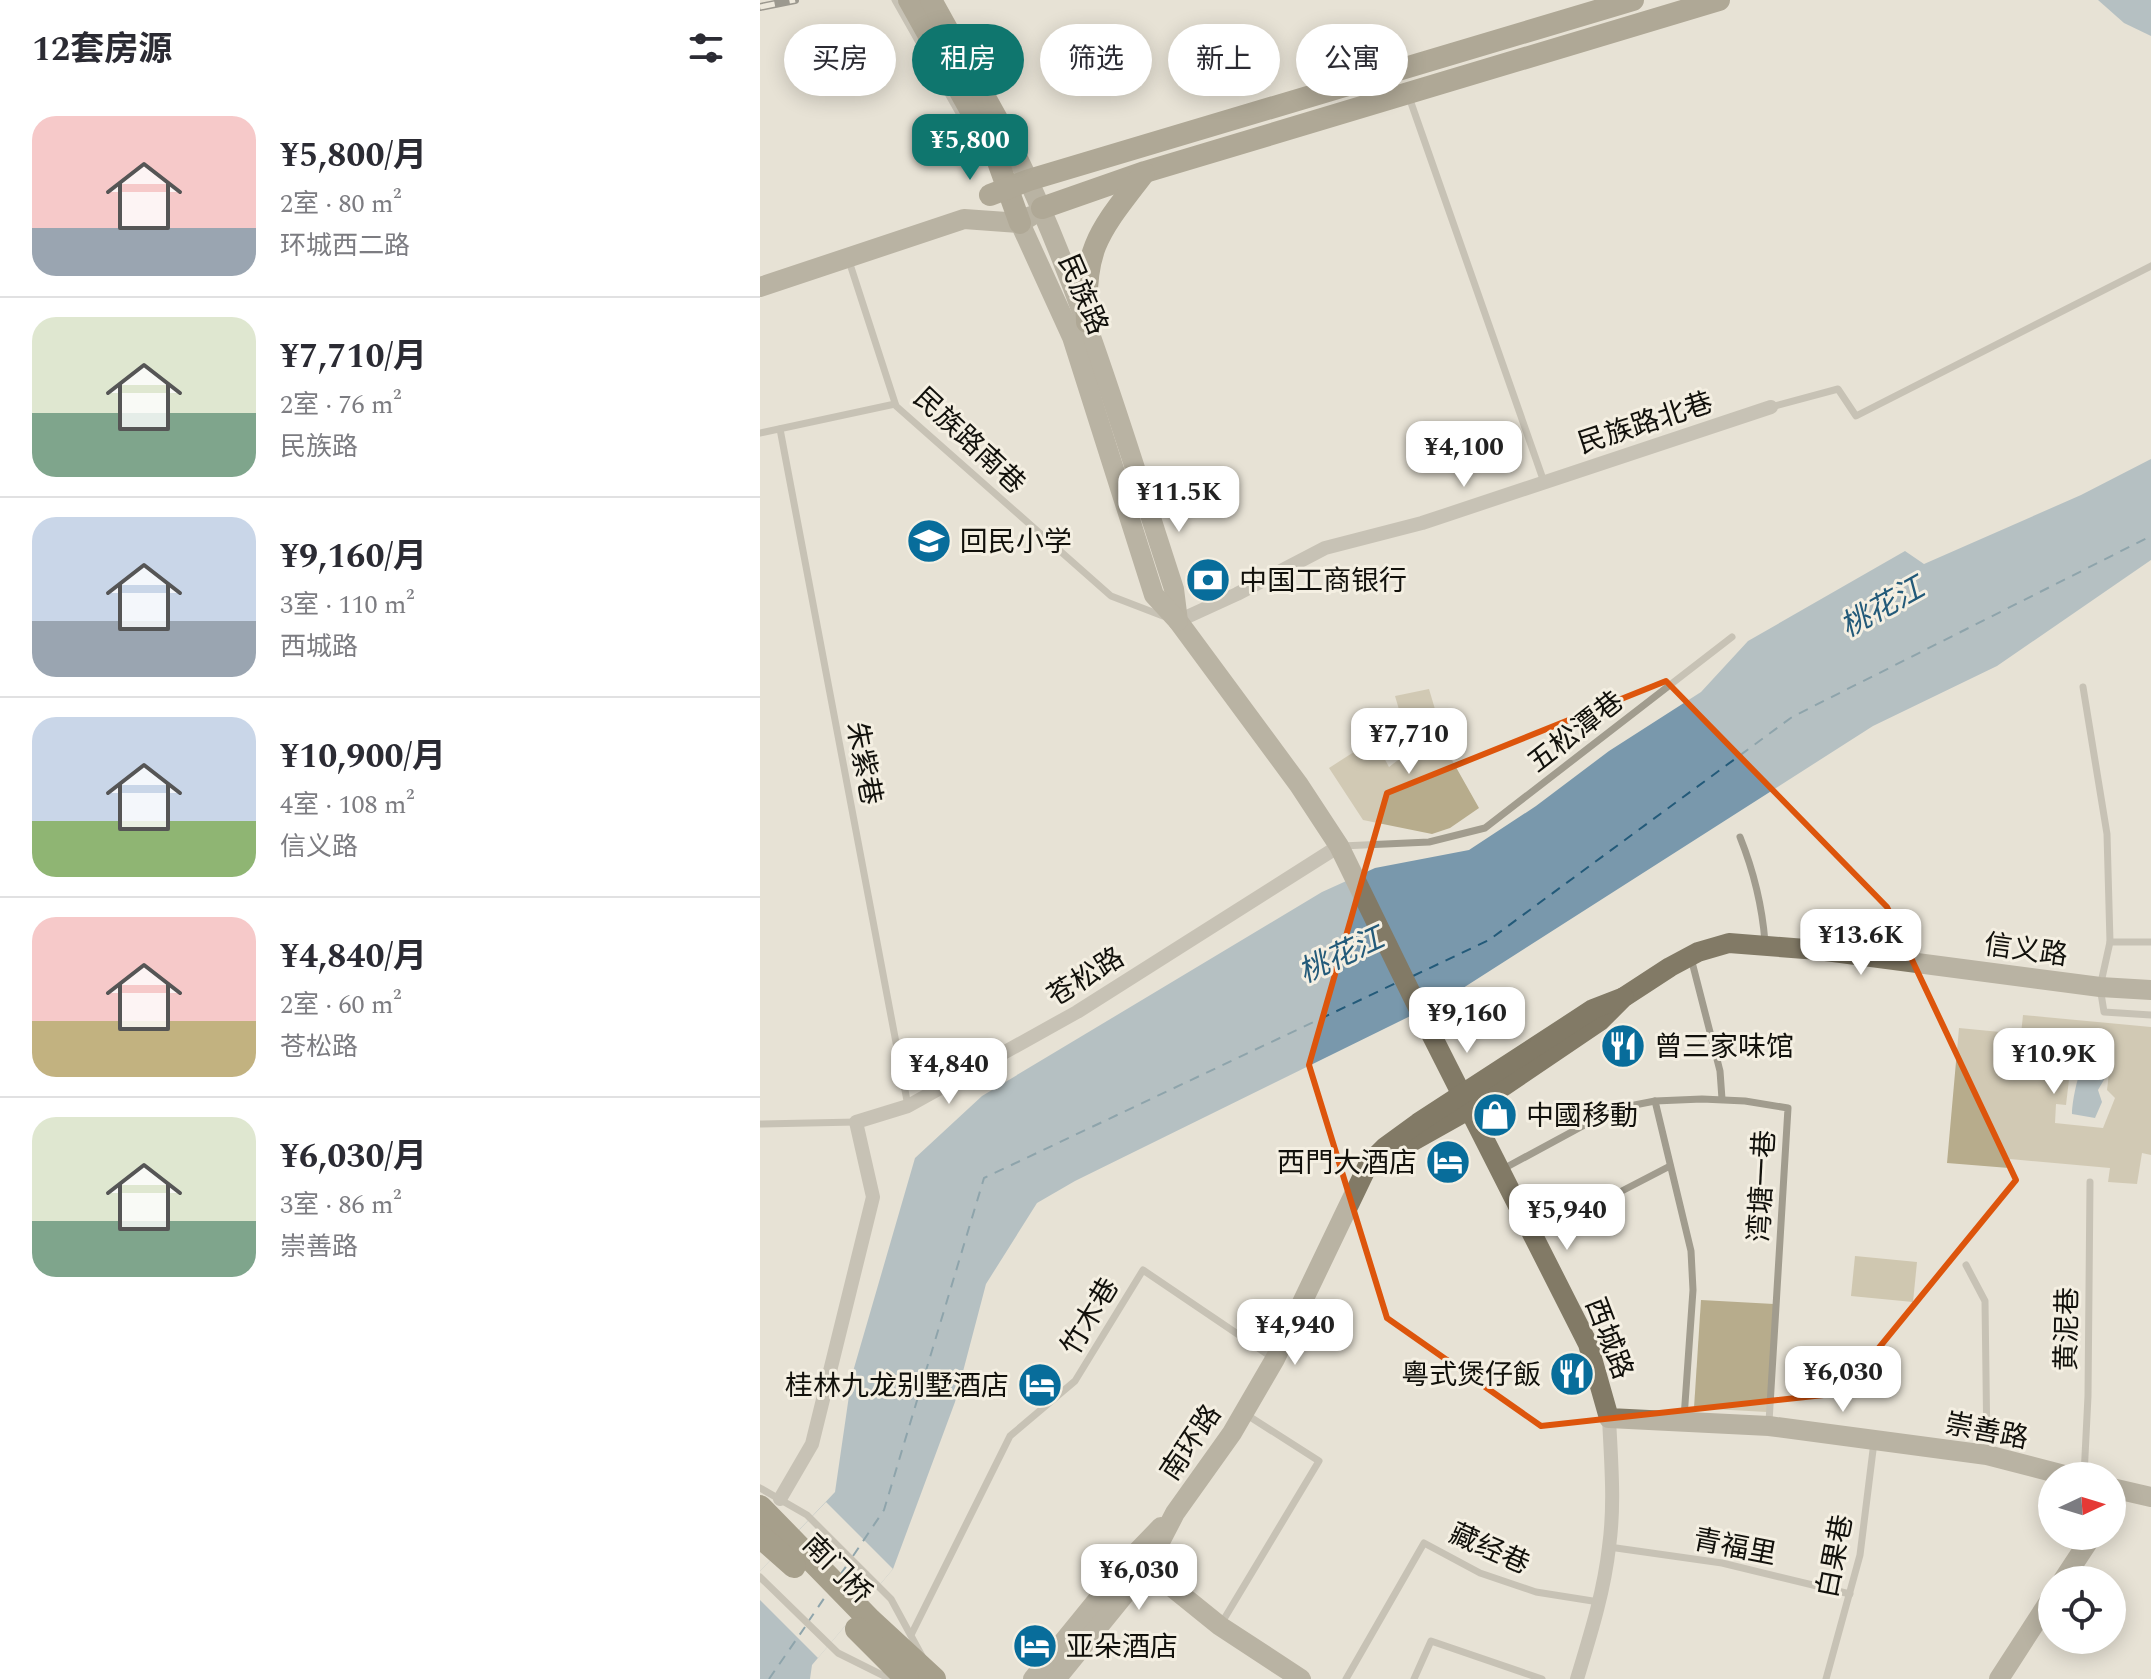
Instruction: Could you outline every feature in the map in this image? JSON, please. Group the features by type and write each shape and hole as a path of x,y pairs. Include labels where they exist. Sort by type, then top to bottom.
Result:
{"highway":[{"name":"南门桥","path":"770,1503 773,1540 865,1626"},
{"path":"865,1626 907,1679"},
{"path":"865,1626 935,1679"}],"main road":[{"name":"民族路","path":"909,0 1004,152"},
{"name":"民族路","path":"931,0 1004,152 1009,188 1020,223 1072,337 1154,595 1178,621 1299,785 1339,846 1425,1022"},
{"path":"760,287 964,219 1009,188 1633,0"},
{"path":"1408,95 1719,0"},
{"path":"964,219 1020,223 1042,208 1145,172 1405,96"},
{"path":"1087,322 1085,283 1091,254 1104,226 1145,172"},
{"name":"民族路","path":"1009,188 1042,208 1087,322 1174,589 1178,621"},
{"name":"信义路","path":"1466,1102 1593,1009 1624,997 1690,956 1729,943 1765,944 2100,987 2151,990"},
{"name":"西城路","path":"1425,1022 1588,1344 1609,1418"},
{"name":"南环路","path":"1056,1679 1147,1567 1175,1513 1244,1412 1275,1359 1357,1187 1392,1156 1466,1102"},
{"name":"崇善路","path":"1609,1418 1769,1426 1987,1455 2038,1468"},
{"path":"2126,1495 2151,1497"},
{"name":"南环路","path":"1033,1679 1133,1556 1175,1513"},
{"path":"1147,1567 1220,1626 1301,1679"},
{"path":"1999,1679 2038,1619"}],"street":[{"name":"民族路北巷","path":"1178,621 1325,548 1422,523 1771,407"},
{"name":"苍松路","path":"856,1122 908,1106 1077,1012 1339,846"},
{"path":"770,1503 812,1444 873,1197 856,1122"},
{"path":"1577,1679 1599,1602 1609,1547 1613,1486 1609,1418"}],"lane":[{"path":"895,0 968,128"},
{"path":"1408,95 1544,483"},
{"path":"976,141 1004,152 1011,124 1003,110"},
{"name":"民族路南巷","path":"848,258 895,404 1111,596 1178,621"},
{"path":"1771,407 1838,389 1856,416 2151,266"},
{"path":"760,433 895,404"},
{"name":"朱紫巷","path":"780,429 908,1106"},
{"name":"五松潭巷","path":"1339,846 1429,842 1485,828 1732,637"},
{"path":"2083,687 2107,834 2110,942 2100,987 2104,1012 2151,1015"},
{"path":"1740,837 1753,869 1762,908 1765,944"},
{"path":"2110,942 2151,942"},
{"path":"1690,956 1720,1071 1722,1099"},
{"name":"湾塘一巷","path":"1501,1170 1614,1109 1655,1101 1722,1099 1788,1108 1769,1426"},
{"path":"1655,1101 1691,1251 1693,1290 1684,1422"},
{"path":"760,1124 856,1122"},
{"path":"1535,1236 1670,1166"},
{"name":"黄泥巷","path":"2085,1462 2090,1182"},
{"path":"1966,1265 1985,1301 1987,1455"},
{"name":"竹木巷","path":"911,1635 1010,1436 1075,1381 1143,1270 1275,1359"},
{"path":"1220,1626 1319,1461 1244,1412"},
{"name":"白果巷","path":"1826,1679 1860,1555 1875,1440"},
{"path":"760,1488 770,1503 807,1515 891,1599 935,1679"},
{"name":"藏经巷","path":"1346,1679 1424,1543 1480,1573 1536,1592 1599,1602"},
{"name":"青福里","path":"1609,1547 1722,1563 1850,1594"},
{"path":"760,1577 838,1653 890,1679"},
{"path":"1414,1679 1431,1641 1542,1679"}],"highlighted area":[{"path":"1666,681 1887,907 2016,1180 1842,1393 1541,1426 1387,1318 1309,1065 1387,793"}],"shaded area":[{"path":"1855,1256 1917,1262 1913,1302 1851,1296"}],"water":[{"path":"2098,0 2151,0 2151,36 2124,23"},
{"name":"桃花江","path":"2151,459 2151,560 1997,666 1873,726 1449,997 1075,1181 1037,1203 986,1284 955,1402 893,1569 812,1665 810,1679 760,1679 760,1571 835,1492 852,1375 915,1158 982,1096 1322,892 1375,868 1469,850 1536,806 1609,751 1701,692 1748,641 1905,551 1924,564 2081,495"},
{"path":"2082,1068 2105,1071 2105,1078 2098,1090 2102,1102 2095,1118 2072,1114"}],"pier":[{"path":"826,1502 893,1569 818,1658 760,1600 760,1571"}],"building":[{"path":"1429,689 1448,753 1479,808 1450,828 1432,834 1363,820 1329,768 1374,739 1389,767 1411,750 1395,696"},
{"path":"2023,1015 2151,1027 2151,1155 2142,1153 2137,1184 2108,1182 2110,1168 2010,1159 2009,1168 1947,1163 1959,1028 2021,1034","holes":["2078,1061 2110,1064 2107,1090 2115,1098 2103,1128 2055,1123 2056,1104 2066,1105 2070,1071 2077,1072"]},
{"path":"1701,1300 1774,1304 1767,1412 1694,1408"}],"ferry route":[{"path":"1413,976 1489,940 1792,717 2151,536"},
{"path":"853,1556 884,1510 984,1178 1396,983"},
{"path":"840,1575 850,1561"},
{"path":"808,1622 827,1594"},
{"path":"769,1679 805,1627"}],"railway":[{"path":"760,7 795,0"}],"place":[{"name":"回民小学","path":"929,541"},
{"name":"中国工商银行","path":"1208,580"},
{"name":"曾三家味馆","path":"1623,1046"},
{"name":"中國移動","path":"1495,1115"},
{"name":"西門大酒店","path":"1448,1162"},
{"name":"粵式煲仔飯","path":"1572,1374"},
{"name":"桂林九龙别墅酒店","path":"1040,1385"},
{"name":"亚朵酒店","path":"1035,1646"}]}
